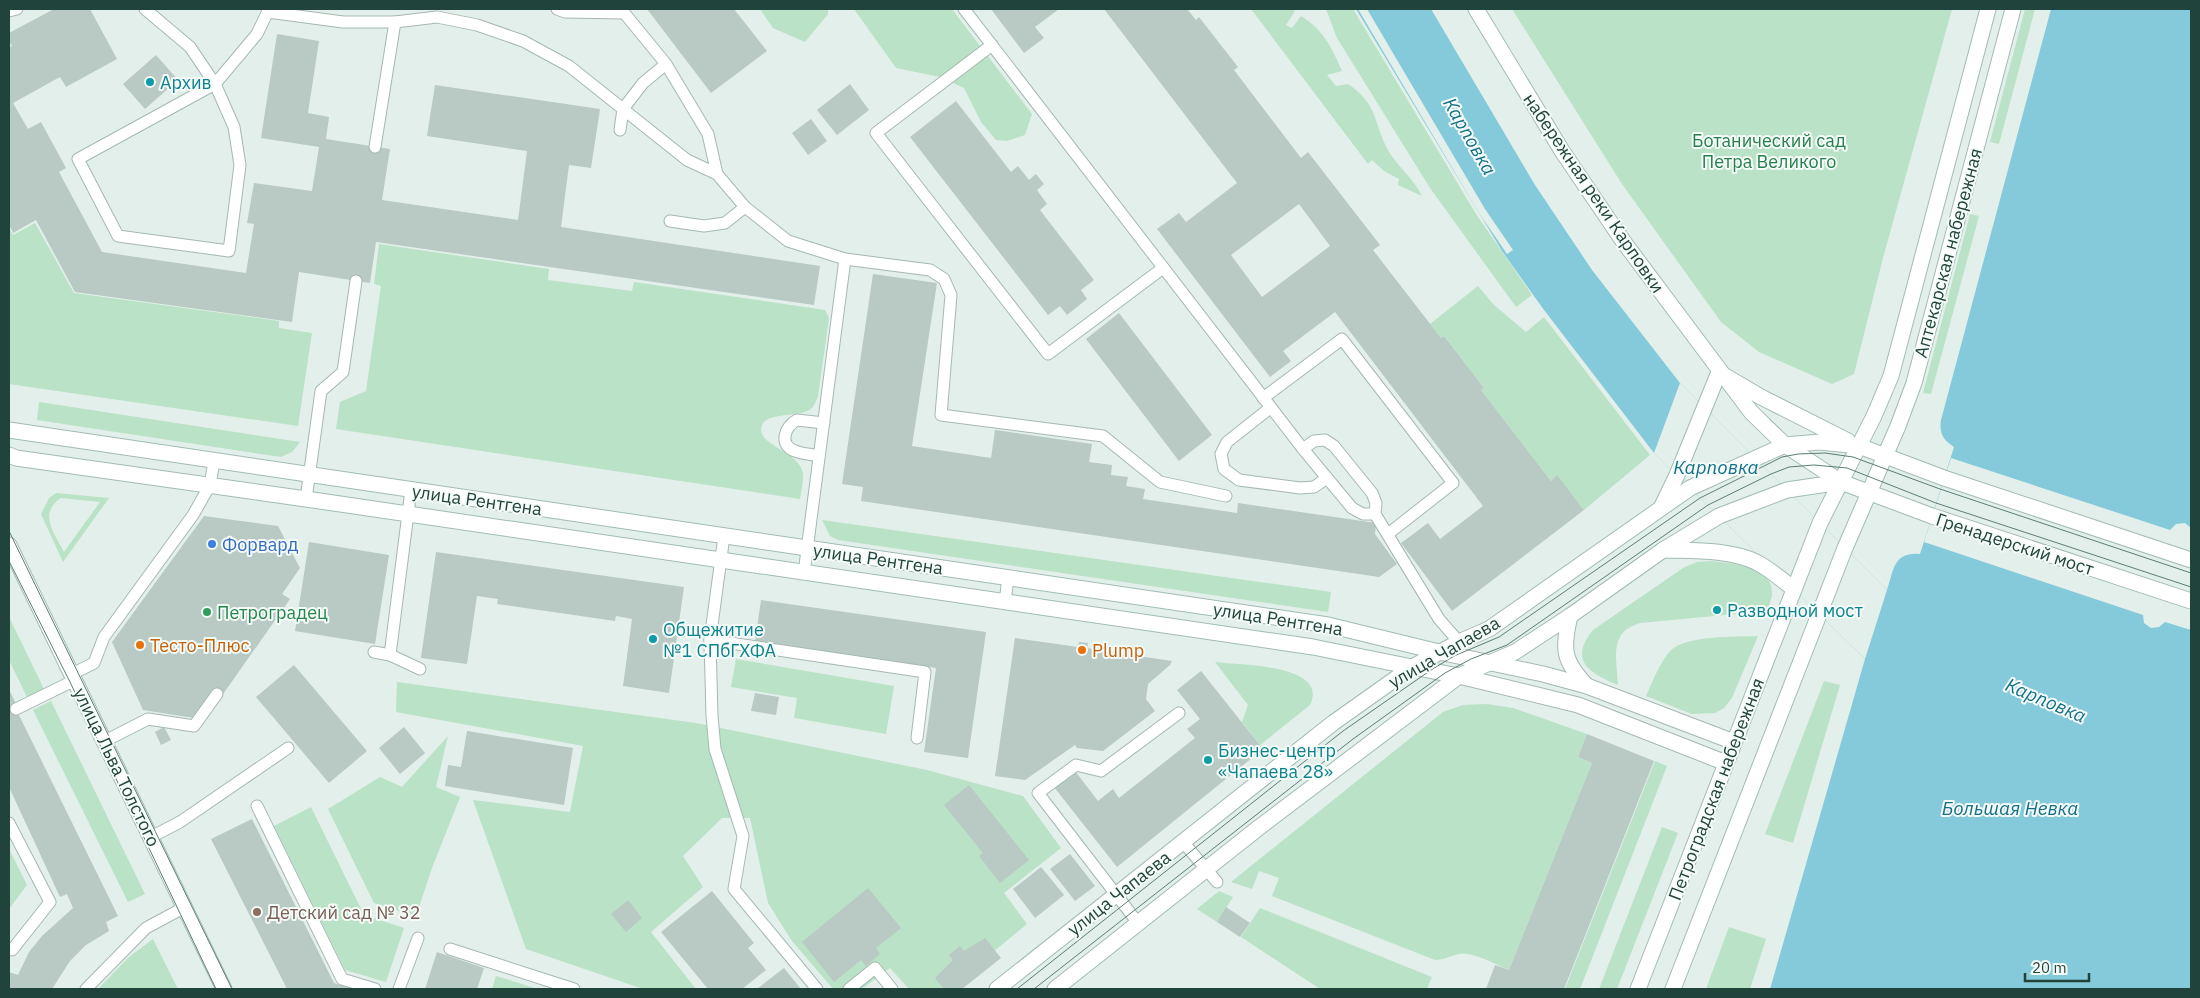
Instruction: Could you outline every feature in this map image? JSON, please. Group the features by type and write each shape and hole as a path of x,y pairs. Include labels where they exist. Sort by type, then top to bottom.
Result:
{"street":[{"name":"набережная реки Карповки","path":"1476,9 1562,151 1624,241 1719,372 1751,412 1785,445 1841,482"},
{"name":"Аптекарская набережная","path":"1859,446 1891,376 1988,9"},
{"name":"Аптекарская набережная","path":"1869,492 1898,426 1914,383 2013,9"},
{"name":"набережная реки Карповки","path":"1719,372 1770,402 1859,446"},
{"name":"улица Чапаева","path":"1661,508 1677,475 1719,372"},
{"name":"улица Рентгена","path":"9,430 214,462 1328,625 1439,652 1543,674 1587,686 1734,742"},
{"path":"1785,445 1820,442 1859,446 1944,478 2191,560"},
{"name":"улица Чапаева","path":"997,989 1333,723 1412,667 1459,642 1489,630 1690,488 1785,445"},
{"path":"1841,482 1859,446"},
{"name":"улица Рентгена","path":"9,455 16,458 1313,647 1459,676 1578,705 1726,763"},
{"name":"улица Чапаева","path":"1055,989 1205,869 1363,747 1459,676 1515,652 1570,616 1663,550 1719,516 1787,490 1841,482"},
{"name":"Гренадерский мост","path":"1841,482 1932,516 2191,601"},
{"name":"Петроградская набережная","path":"1638,989 1820,523 1841,482"},
{"name":"Петроградская набережная","path":"1673,989 1845,548 1869,492"},
{"name":"улица Льва Толстого","path":"9,545 224,989"},
{"path":"1663,550 1703,551 1734,555 1755,562 1773,572 1794,590"},
{"path":"1570,616 1565,639 1566,658 1574,673 1587,686"}],"lane":[{"path":"9,11 17,9"},
{"path":"145,9 190,47 214,84 234,126 240,164 229,251 118,236 78,159 214,84 257,34 269,10 344,22 395,22 438,13 523,41 569,66 687,160 717,174 745,207 788,241 845,259 930,270 944,279 952,294 941,415 1103,436 1160,482 1226,496"},
{"path":"557,9 565,12 622,11 666,64 708,134 717,174"},
{"path":"964,9 1303,449 1352,508 1363,514 1375,514"},
{"path":"375,147 395,22"},
{"path":"992,45 876,133 1048,354 1163,268"},
{"path":"620,130 623,110 643,83 666,64"},
{"path":"670,221 704,226 725,223 745,207"},
{"path":"804,573 845,259"},
{"path":"306,499 321,391 343,372 356,281"},
{"path":"1263,398 1342,339 1453,483 1388,534"},
{"path":"1270,408 1227,442 1221,454 1224,469 1239,480 1300,488 1314,487 1327,478"},
{"path":"819,456 794,451 788,447 785,434 787,428 797,420 824,423"},
{"path":"1303,449 1314,441 1325,440 1334,446 1372,494 1376,503 1375,514 1439,619 1459,642"},
{"path":"16,709 74,677 94,663 106,633 193,515 210,485 214,462"},
{"path":"390,655 411,490"},
{"path":"724,536 710,640 712,716 715,748 743,836 734,889 817,989"},
{"path":"1005,602 1008,578"},
{"path":"710,640 925,672 917,738"},
{"path":"374,652 390,655 420,668"},
{"path":"105,741 148,719 194,726 217,694"},
{"path":"1138,923 1038,793 1076,765 1101,771 1179,714"},
{"path":"151,837 180,822 288,748"},
{"path":"256,806 342,979 375,989"},
{"path":"9,823 50,902 12,950 9,949"},
{"path":"1183,842 1217,882"},
{"path":"86,989 146,928 185,907"},
{"path":"399,989 418,938"},
{"path":"450,949 574,989"},
{"path":"849,989 876,968 892,989"}],"green space":[{"path":"760,9 828,9 828,14 805,42 773,28"},
{"path":"854,9 952,9 1032,114 1025,135 1007,141 996,140 981,122 964,88 940,77 896,68"},
{"path":"1251,9 1292,9 1295,11 1286,25 1292,28 1301,16 1321,33 1342,71 1327,75 1336,86 1348,84 1366,100 1371,107 1389,152 1415,184 1422,196 1398,185 1399,179 1384,171 1372,160 1368,164"},
{"path":"1326,9 1353,9 1476,214 1532,295 1516,307 1430,188 1337,38"},
{"name":"Ботанический сад Петра Великого","path":"1512,9 1952,9 1883,258 1854,374 1832,384 1759,352 1721,322 1622,184"},
{"path":"2025,9 2035,9 1999,144 1990,142"},
{"path":"1970,214 1979,216 1931,394 1923,393"},
{"path":"35,223 74,293 279,321 279,328 312,333 298,426 9,384 9,228 13,235"},
{"path":"379,244 549,269 548,280 632,291 634,282 825,310 829,318 818,396 813,407 808,411 768,419 763,424 761,430 767,441 788,454 800,466 803,473 803,482 800,499 336,429 340,402 366,391 381,286 374,284"},
{"path":"1478,286 1493,304 1526,332 1544,317 1650,455 1584,510 1557,476 1551,481 1481,390 1484,388 1444,336 1441,338 1430,324"},
{"path":"39,402 300,442 292,452 281,457 37,420"},
{"path":"56,493 109,498 63,562 41,514 49,498","holes":["61,498 100,502 64,552 50,524 50,510 54,504"]},
{"path":"822,520 1331,592 1328,612 838,540 830,536"},
{"path":"1712,561 1741,565 1751,568 1766,577 1771,585 1772,595 1767,611 1640,623 1630,627 1619,639 1617,647 1618,685 1599,676 1586,665 1582,650 1593,630 1683,568 1697,562"},
{"path":"9,617 44,689 27,697 9,660"},
{"path":"1758,636 1732,698 1724,708 1715,713 1692,714 1646,696 1663,661 1670,651 1677,646 1699,639"},
{"path":"736,659 894,686 886,734 794,718 797,698 731,687"},
{"path":"1215,662 1260,666 1295,674 1307,681 1313,692 1310,705 1260,745 1242,722 1248,705"},
{"path":"1824,681 1840,685 1793,843 1765,834"},
{"path":"397,682 696,723 927,770 1023,796 1061,848 1004,893 1027,924 948,989 909,989 890,968 862,989 833,989 792,941 768,903 750,818 722,818 683,856 703,887 651,932 696,989 643,989 526,949 473,800 570,812 583,746 396,712"},
{"path":"51,701 145,894 128,902 33,710"},
{"path":"1487,704 1513,708 1587,734 1578,757 1592,763 1509,970 1477,956 1464,954 1435,960 1272,896 1279,878 1259,871 1252,889 1231,882 1443,712 1463,705"},
{"path":"448,736 436,787 460,797 432,868 416,916 374,903 328,809 380,777 402,787"},
{"path":"1655,761 1667,766 1580,989 1565,989"},
{"path":"311,807 364,915 404,928 386,982 345,970 274,826"},
{"path":"1662,827 1678,833 1617,989 1599,989"},
{"path":"9,849 27,885 9,909"},
{"path":"1219,891 1233,897 1217,922 1197,909"},
{"path":"1260,908 1432,977 1427,989 1320,989 1241,937"},
{"path":"1729,927 1766,939 1750,989 1706,989"},
{"path":"153,939 178,989 98,989 129,957"},
{"path":"496,976 538,989 492,989"}],"water":[{"name":"Большая Невка","path":"1356,9 1431,9 1535,185 1592,270 1680,383 1887,590 1893,569 1900,559 1911,554 1920,554 1954,447 1943,436 1941,420 2051,9 2191,9 2191,989 1770,989 1865,659 1654,453 1544,310 1502,251"}],"pier":[{"path":"1358,9 1367,9 1485,209 1513,250 1507,254 1479,213"},
{"path":"1680,383 1887,590 1865,659 1654,453"},
{"path":"1951,458 2170,530 2176,524 2185,523 2191,528 2191,630 2165,622 2159,627 2151,628 2144,623 2143,615 1924,542"}],"building":[{"path":"54,9 90,9 117,59 66,87 60,77 13,103 28,129 41,122 66,168 59,172 102,252 246,273 254,224 247,223 254,183 312,191 319,147 261,138 277,34 319,41 308,113 329,117 326,139 390,149 382,200 518,220 527,151 427,136 435,85 600,109 591,168 569,165 561,227 820,266 814,305 376,242 370,283 299,272 292,322 75,292 36,220 13,233 9,224 9,48 12,46 9,41 9,33"},
{"path":"647,9 734,9 767,51 711,93"},
{"path":"991,9 1059,9 1035,27 1044,38 1024,53"},
{"path":"1104,9 1187,9 1196,20 1199,17 1238,67 1234,70 1301,158 1308,152 1380,245 1373,250 1441,338 1444,336 1484,388 1481,390 1551,481 1557,475 1584,510 1452,611 1401,543 1428,523 1440,539 1483,506 1335,312 1283,351 1291,361 1270,377 1157,229 1179,213 1186,222 1237,183","holes":["1299,204 1330,246 1262,297 1231,255"]},
{"name":"Архив","path":"156,55 178,80 145,109 123,84"},
{"path":"850,84 869,110 837,135 817,110"},
{"path":"956,101 1011,172 1018,166 1029,180 1036,174 1044,184 1037,190 1047,204 1040,210 1094,280 1081,290 1087,299 1067,315 1060,306 1048,315 910,137"},
{"path":"811,119 827,141 808,155 792,133"},
{"path":"873,274 937,283 912,446 991,458 995,430 1092,444 1089,462 1112,465 1111,475 1128,477 1126,486 1145,489 1143,499 1237,513 1238,503 1376,523 1375,534 1397,564 1379,577 861,501 863,487 842,484"},
{"path":"1119,313 1212,435 1179,461 1086,339"},
{"name":"Петроградец","path":"204,516 278,526 300,568 282,594 290,599 221,697 194,718 143,710 112,642"},
{"path":"309,542 389,555 375,644 295,631"},
{"name":"Общежитие №1 СПбГХФА","path":"436,552 684,587 669,693 623,686 632,619 616,616 615,621 497,604 498,599 477,596 467,664 421,658"},
{"path":"761,600 986,632 968,758 924,752 936,668 755,642"},
{"path":"1015,638 1078,647 1079,642 1088,643 1087,648 1121,653 1122,647 1132,648 1131,655 1172,661 1170,665 1148,684 1146,699 1155,711 1103,751 1077,748 1075,745 1025,780 995,776"},
{"path":"294,665 367,751 329,783 256,697"},
{"name":"Бизнес-центр «Чапаева 28»","path":"1201,671 1263,749 1117,867 1054,787 1075,771 1098,801 1113,789 1119,798 1195,738 1187,729 1200,719 1177,690"},
{"path":"9,689 16,704 14,705 118,916 106,922 109,931 86,945 70,961 52,989 9,989 9,972 18,975 29,952 42,936 73,908 67,894 60,897 9,787"},
{"path":"755,693 779,697 776,715 751,711"},
{"path":"164,727 171,740 161,745 155,732"},
{"path":"404,727 425,753 400,774 379,748"},
{"path":"467,731 573,748 564,805 445,786 448,765 461,767"},
{"path":"1587,734 1654,761 1564,989 1486,989 1495,965 1509,970 1592,763 1578,757"},
{"path":"969,785 1029,860 1000,883 979,856 983,853 944,805"},
{"path":"252,819 334,983 352,989 287,989 211,839"},
{"path":"1070,854 1095,886 1075,901 1050,869"},
{"path":"1041,867 1064,895 1035,918 1013,889"},
{"path":"868,888 901,928 876,948 880,954 866,966 861,960 834,982 802,942"},
{"path":"712,891 754,943 748,948 766,970 742,989 708,989 661,932"},
{"path":"628,900 642,918 626,932 611,914"},
{"path":"1226,907 1250,923 1240,937 1217,922"},
{"path":"985,938 1001,958 962,989 944,989 935,978 953,960 949,955 960,946 964,951"},
{"path":"437,952 484,968 477,989 425,989"},
{"path":"784,968 801,989 757,989"}],"tram line":[{"path":"1017,989 1343,731 1454,656 1499,637 1700,498 1782,457 1798,454 1825,453 1853,457 1940,489 2191,573"},
{"path":"1034,989 1353,739 1445,673 1471,659 1507,645 1708,505 1789,467 1814,465 1847,468 1936,503 2191,587"},
{"path":"9,531 232,989"},
{"path":"9,561 70,682 216,989"}],"place":[{"name":"Архив","path":"150,82"},
{"name":"Форвард","path":"212,544"},
{"name":"Разводной мост","path":"1717,610"},
{"name":"Петроградец","path":"207,612"},
{"name":"Общежитие №1 СПбГХФА","path":"653,639"},
{"name":"Тесто-Плюс","path":"140,645"},
{"name":"Plump","path":"1082,650"},
{"name":"Бизнес-центр «Чапаева 28»","path":"1208,760"},
{"name":"Детский сад № 32","path":"257,912"}],"water label":[{"name":"Карповка","path":"1470,136"},
{"name":"Карповка","path":"1716,467"},
{"name":"Карповка","path":"2046,700"}]}
